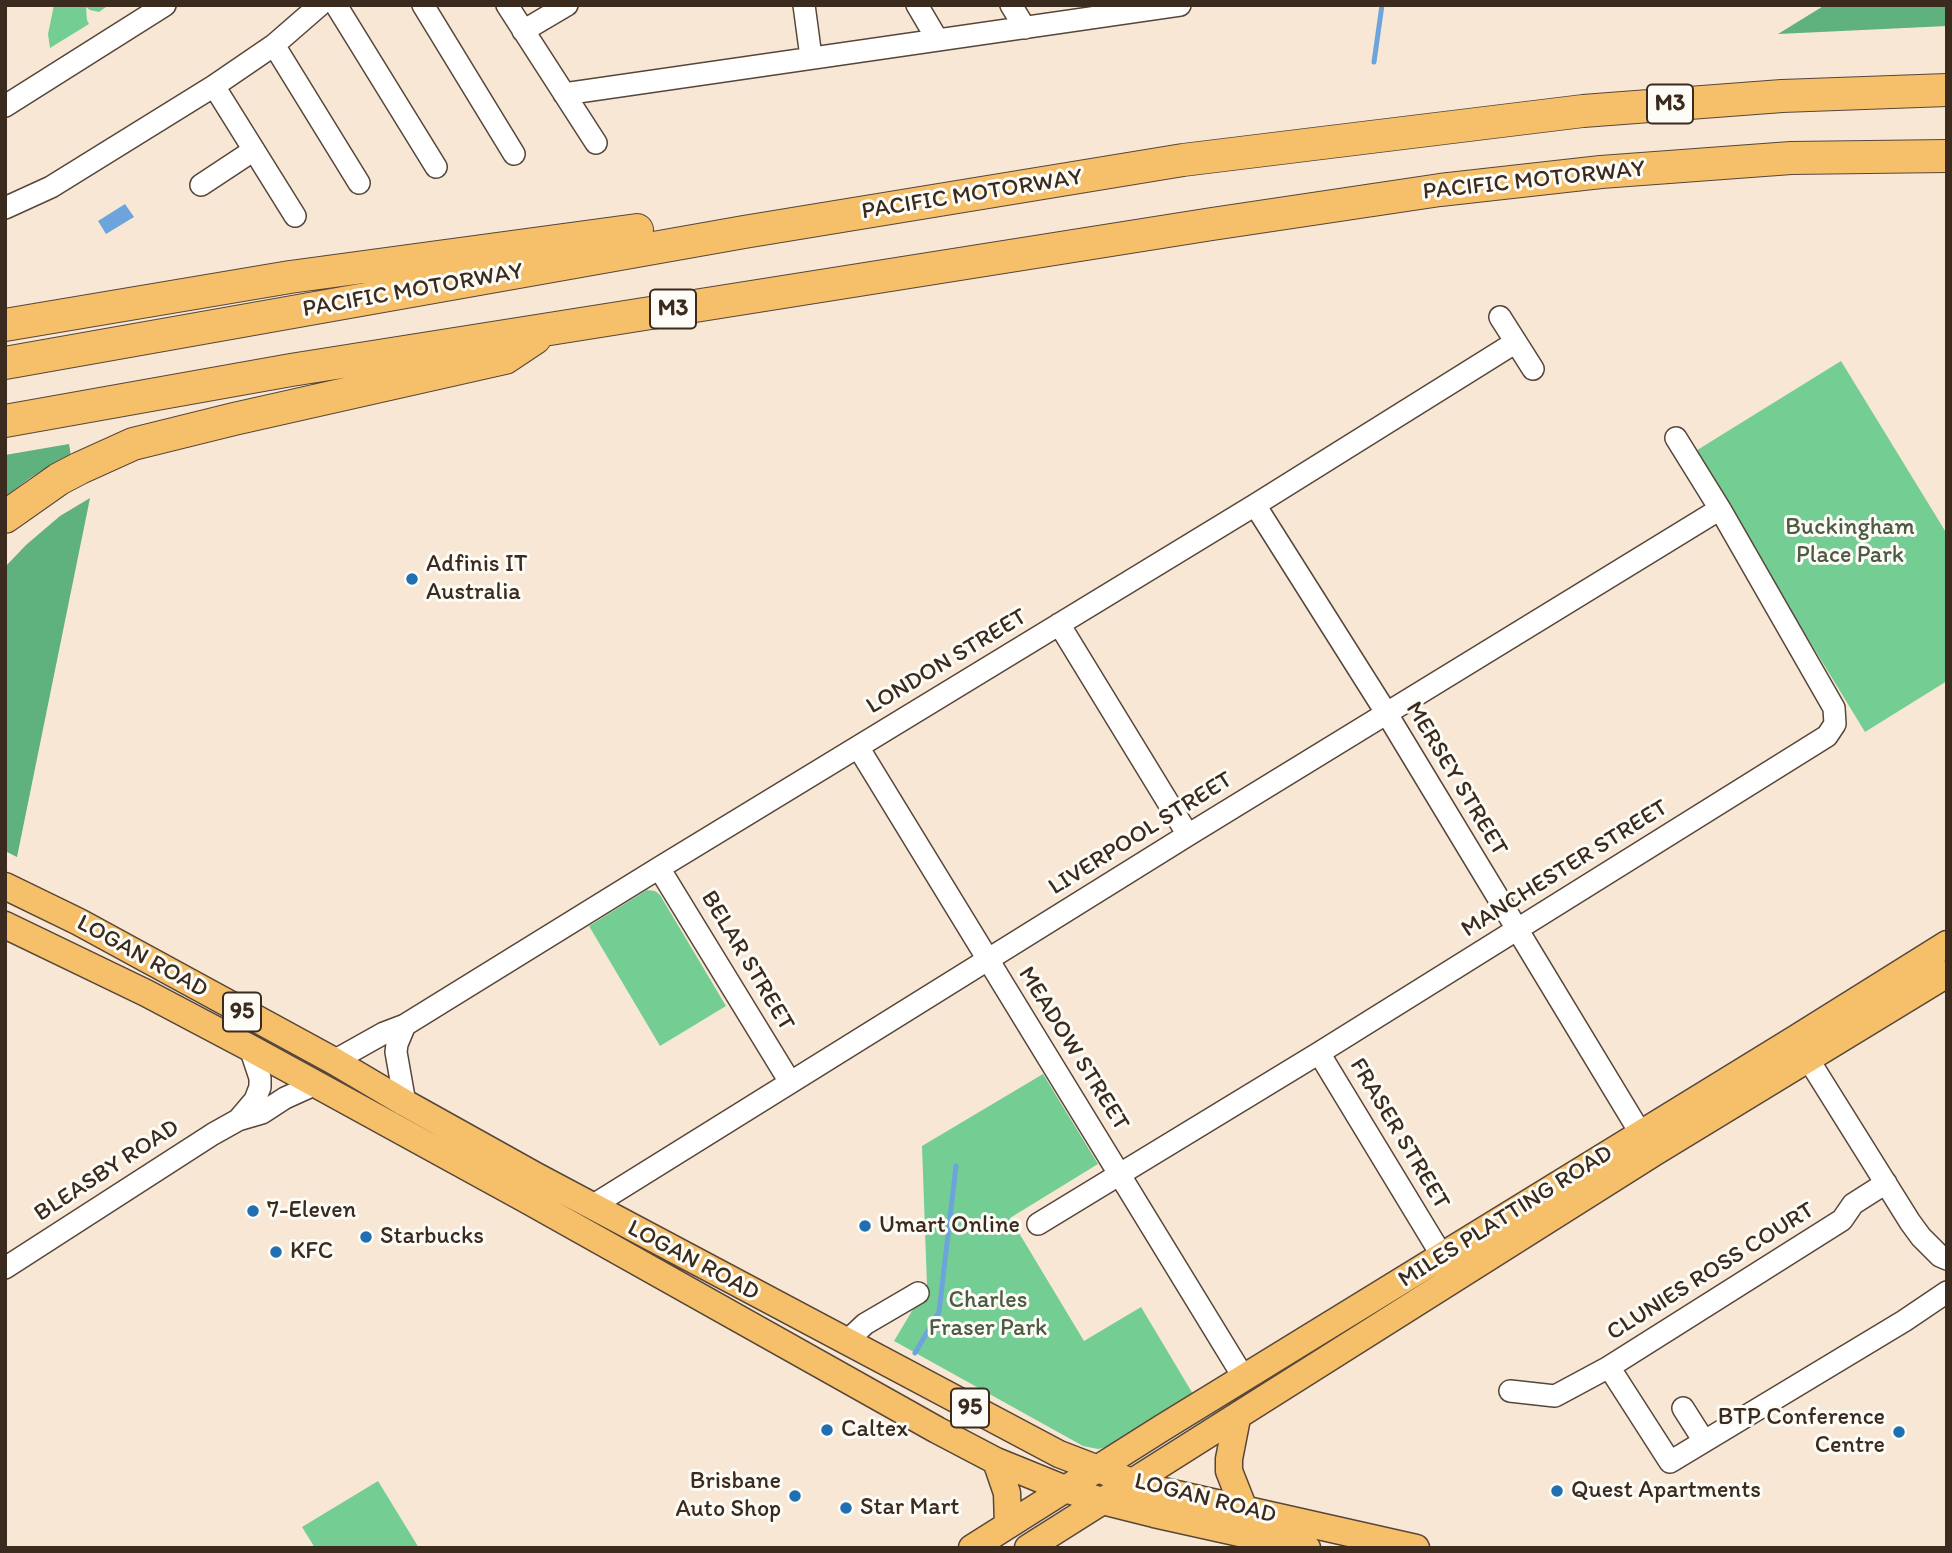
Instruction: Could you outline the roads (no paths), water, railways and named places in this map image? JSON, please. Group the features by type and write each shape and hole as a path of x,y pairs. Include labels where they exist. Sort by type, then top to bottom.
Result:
{"highway":[{"name":"PACIFIC MOTORWAY","path":"5,363 744,232 1182,160 1583,111 1782,96 1947,90"},
{"name":"PACIFIC MOTORWAY","path":"5,421 291,370 1440,190 1601,172 1791,158 1947,156"},
{"path":"5,325 290,277 687,224 744,232"},
{"path":"5,517 60,479 133,444 505,358 549,329"}],"main road":[{"name":"LOGAN ROAD","path":"5,886 79,922 592,1206 1059,1454 1132,1482 1416,1548"},
{"name":"LOGAN ROAD","path":"5,925 146,993 250,1048 529,1200 996,1461 1102,1501 1307,1548"},
{"name":"MILES PLATTING ROAD","path":"1802,1049 1947,944"},
{"name":"MILES PLATTING ROAD","path":"972,1548 1442,1257 1648,1143 1802,1049 1947,974"},
{"name":"MILES PLATTING ROAD","path":"1028,1548 1456,1279 1648,1143"},
{"path":"1237,1418 1229,1471 1244,1509"},
{"path":"996,1461 1007,1493 1008,1525"}],"street":[{"path":"5,106 165,5"},
{"path":"5,208 51,187 214,86 274,46 320,5"},
{"path":"336,5 436,167"},
{"path":"423,5 514,153"},
{"path":"507,5 596,143"},
{"path":"523,32 567,5"},
{"path":"804,5 811,57"},
{"path":"917,5 937,39"},
{"path":"1011,5 1025,28"},
{"path":"564,94 1025,28 1108,10 1180,5"},
{"path":"274,46 359,183"},
{"path":"214,86 295,216"},
{"path":"201,185 254,150"},
{"path":"1500,317 1532,369"},
{"name":"LONDON STREET","path":"334,1062 384,1033 405,1026 659,867 1255,505 1516,342"},
{"name":"MANCHESTER STREET","path":"1038,1224 1319,1053 1827,736 1835,724 1834,708 1720,509 1676,438"},
{"name":"MERSEY STREET","path":"1255,505 1387,714 1648,1143"},
{"name":"LIVERPOOL STREET","path":"592,1206 1188,835 1720,509"},
{"path":"1059,624 1188,835"},
{"name":"MEADOW STREET","path":"858,747 1244,1378"},
{"name":"BELAR STREET","path":"659,867 790,1082"},
{"path":"405,1026 396,1052 405,1103"},
{"name":"BLEASBY ROAD","path":"238,1120 255,1100 260,1087 260,1078 250,1048"},
{"path":"1802,1049 1921,1237 1940,1256 1947,1259"},
{"name":"FRASER STREET","path":"1319,1053 1456,1279"},
{"name":"BLEASBY ROAD","path":"5,1268 190,1148 238,1120 262,1113 285,1098 316,1084"},
{"name":"CLUNIES ROSS COURT","path":"1886,1183 1853,1204 1842,1220 1609,1367 1670,1462 1917,1313 1947,1292"},
{"path":"846,1342 865,1324 918,1293"},
{"path":"1510,1391 1555,1396 1609,1367"},
{"path":"1683,1408 1704,1441"}],"water":[{"path":"125,204 134,217 106,234 98,221"}],"waterway":[{"path":"1374,62 1382,5"},
{"path":"915,1353 939,1312 956,1166"}],"place":[{"name":"Adfinis IT Australia","path":"412,579"},
{"name":"7-Eleven","path":"253,1211"},
{"name":"Umart Online","path":"865,1226"},
{"name":"Starbucks","path":"366,1237"},
{"name":"KFC","path":"276,1252"},
{"name":"Caltex","path":"827,1430"},
{"name":"BTP Conference Centre","path":"1899,1432"},
{"name":"Quest Apartments","path":"1557,1491"},
{"name":"Brisbane Auto Shop","path":"795,1496"},
{"name":"Star Mart","path":"846,1508"}],"park label":[{"name":"Buckingham Place Park","path":"1850,542"},
{"name":"Charles Fraser Park","path":"988,1315"}]}
